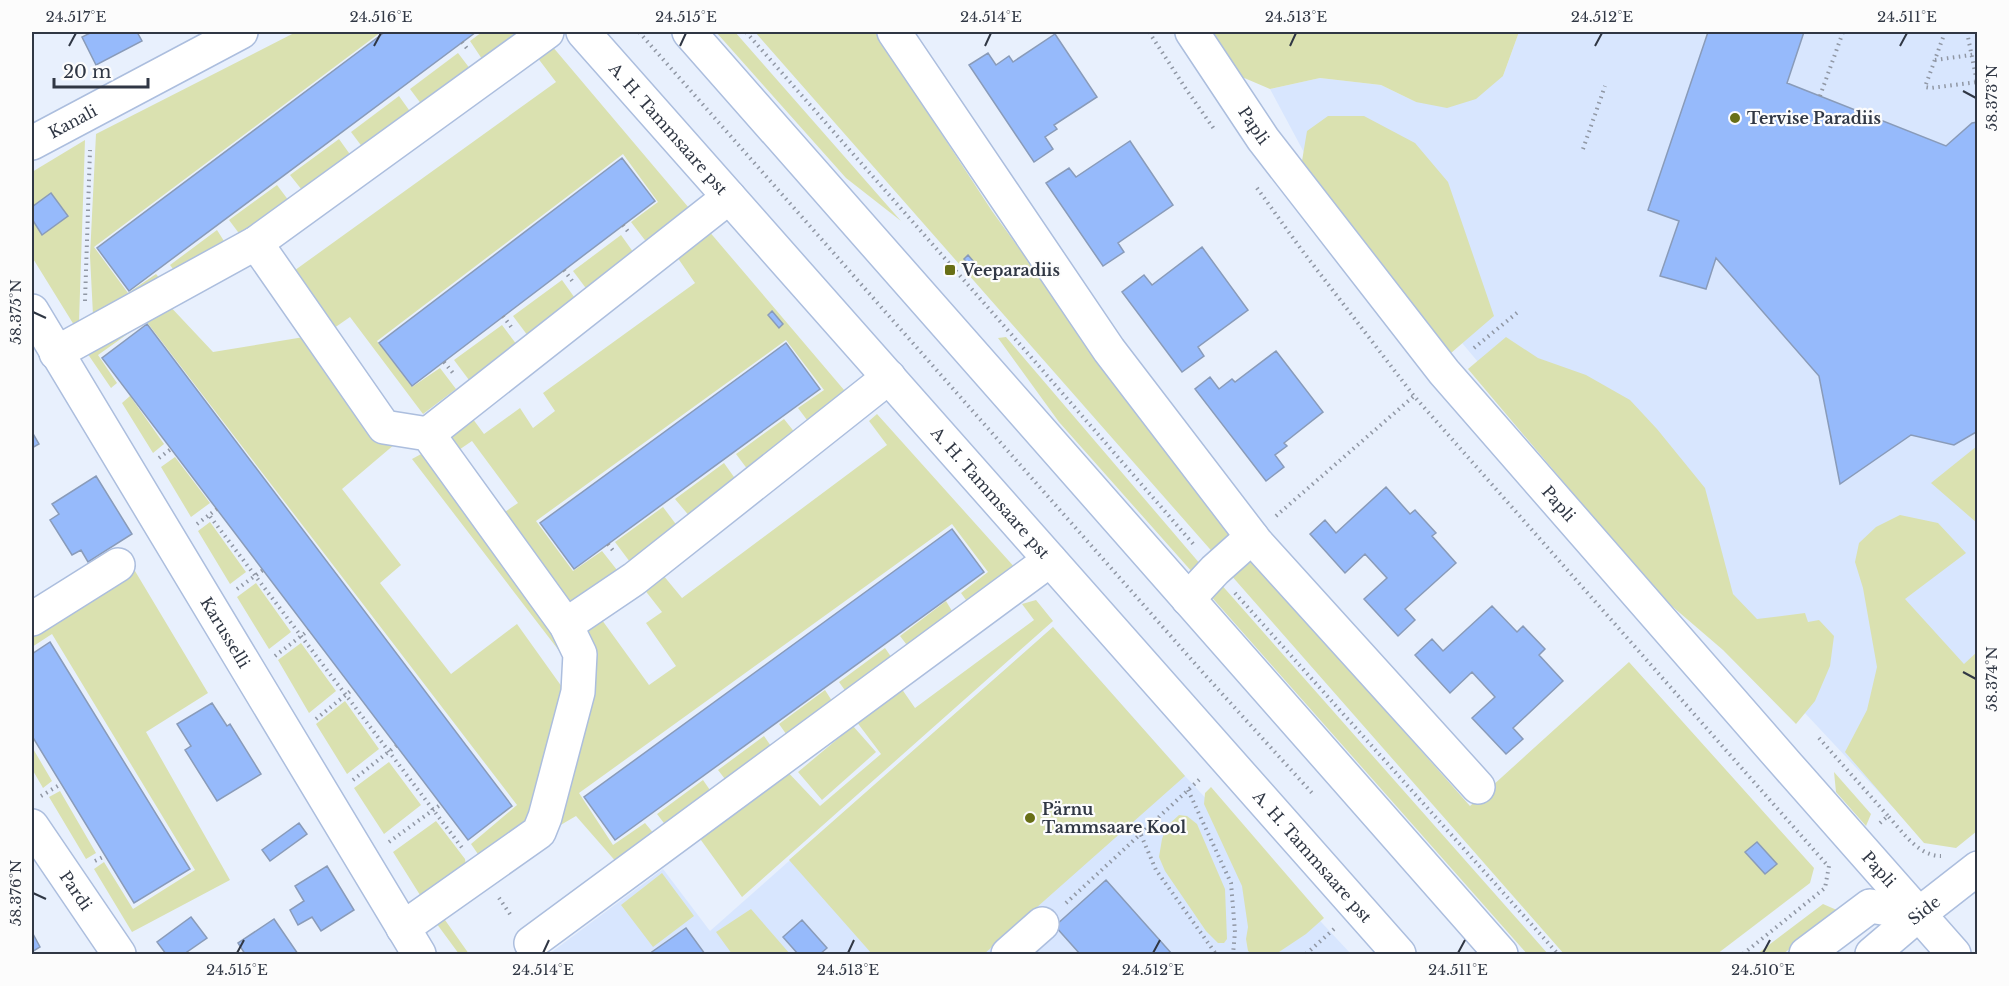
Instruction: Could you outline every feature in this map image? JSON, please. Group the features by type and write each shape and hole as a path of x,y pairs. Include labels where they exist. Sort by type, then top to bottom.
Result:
{"street":[{"name":"Kanali","path":"32,143 241,32"},
{"path":"70,345 256,243 547,32"},
{"name":"A. H. Tammsaare pst","path":"583,32 1399,954"},
{"path":"689,32 1501,954"},
{"path":"894,32 1109,350 1252,537 1478,787"},
{"name":"Papli","path":"1192,32 1263,139 1444,372 1954,954"},
{"path":"428,434 729,196"},
{"path":"256,243 384,427 428,434 566,625 580,654 578,692 539,832 481,873 411,941"},
{"name":"Karusselli","path":"32,311 70,345 411,941"},
{"path":"566,625 634,579 889,377"},
{"path":"1188,599 1215,570 1252,537"},
{"path":"531,943 1050,560"},
{"path":"32,619 118,565"},
{"name":"Pardi","path":"32,826 118,954"},
{"name":"Side","path":"1872,954 1919,914 1964,862"},
{"path":"1806,954 1870,906 1919,914"},
{"path":"1008,954 1042,924"}],"path":[{"path":"639,32 1206,676 1314,795"},
{"path":"746,32 998,318 1215,570 1558,954"},
{"path":"1820,96 1843,32"},
{"path":"1945,32 1925,87 1977,83 1967,32"},
{"path":"1935,60 1977,54"},
{"path":"1583,149 1605,86"},
{"path":"70,345 90,140"},
{"path":"1474,348 1518,312"},
{"path":"1252,537 1414,396"},
{"path":"151,464 171,449"},
{"path":"217,509 209,515 481,873 531,943"},
{"path":"229,595 263,570"},
{"path":"267,662 309,630"},
{"path":"314,720 353,689"},
{"path":"1819,738 1915,846 1934,856 1964,862"},
{"path":"352,781 396,746"},
{"path":"1042,924 1224,757"},
{"path":"32,802 61,784"},
{"path":"1188,790 1231,883 1235,932 1233,954"},
{"path":"387,843 440,805"},
{"path":"1879,823 1888,816"},
{"path":"1142,834 1156,870 1216,954"},
{"path":"1743,954 1825,888 1828,866 1834,861"},
{"path":"1306,954 1358,908"}],"shaded area":[{"path":"1519,32 1977,32 1977,736 1892,806 1773,679 1670,591 1307,158 1270,89 1320,78 1381,85 1416,102 1503,76"},
{"name":"Pärnu Tammsaare Kool","path":"1053,627 1185,776 1351,954 549,954 663,869 710,931"}],"green space":[{"path":"296,32 381,32 94,247 128,293 156,274 162,281 93,315 90,256 96,134"},
{"path":"482,32 525,32 486,65 470,41"},
{"path":"716,32 735,32 901,221 846,178"},
{"path":"755,32 875,32 992,211 1092,349 1236,536 1216,556"},
{"path":"1213,32 1519,32 1503,76 1476,99 1447,108 1416,102 1381,85 1320,78 1270,89 1242,77"},
{"path":"552,46 689,208 651,248 631,222 658,202 623,154 377,341 412,387 440,368 456,389 423,414 350,317 327,333 291,273 556,82 537,57"},
{"path":"458,53 474,74 425,109 410,89"},
{"path":"399,96 414,117 366,152 351,132"},
{"path":"1328,116 1364,116 1415,143 1448,182 1494,316 1451,353 1346,221 1302,161 1307,131"},
{"path":"339,139 354,160 306,195 290,175"},
{"path":"85,140 79,322 74,325 32,257 32,172"},
{"path":"277,185 292,205 244,240 229,220"},
{"path":"217,230 229,249 176,273 170,265"},
{"path":"708,230 850,397 813,428 798,408 824,390 786,340 536,521 573,571 602,551 617,570 566,604 496,518 518,503 472,441 450,456 442,430 467,411 484,434 520,408 533,428 555,411 543,393 695,283 675,254"},
{"path":"621,235 636,256 588,291 573,271"},
{"path":"562,280 577,301 528,336 513,316"},
{"path":"166,302 213,352 304,337 395,444 342,489 401,565 380,583 451,674 517,624 567,694 532,827 482,860 471,844 517,805 146,321 98,355 117,383 111,388 83,347"},
{"path":"502,325 517,345 469,380 454,360"},
{"path":"1006,337 1201,565 1193,573 1059,422 998,338"},
{"path":"1506,337 1538,358 1586,375 1630,400 1657,429 1705,488 1733,594 1757,619 1805,613 1808,622 1819,620 1834,636 1830,666 1815,701 1796,724 1723,650 1659,595 1468,369"},
{"path":"130,396 164,444 153,453 122,403"},
{"path":"877,414 1017,570 971,607 961,593 988,572 952,524 579,793 613,845 645,823 655,835 618,864 576,816 552,830 579,637 602,620 649,685 676,666 646,623 662,612 644,589 663,575 682,598 887,445 869,421"},
{"path":"784,419 800,439 751,474 736,454"},
{"path":"1977,446 1977,523 1931,483"},
{"path":"423,453 549,611 570,665 412,459"},
{"path":"175,457 210,503 191,517 161,467"},
{"path":"724,463 739,484 691,518 675,499"},
{"path":"663,507 678,527 630,562 615,542"},
{"path":"1900,515 1938,523 1966,553 1905,599 1964,664 1977,652 1977,831 1956,848 1924,843 1845,752 1867,710 1877,667 1863,588 1855,562 1859,543 1876,527"},
{"path":"210,522 246,572 230,584 198,531"},
{"path":"1249,556 1470,806 1629,662 1814,868 1810,883 1717,954 1564,954 1230,574"},
{"path":"132,566 208,693 146,732 230,880 132,932 94,869 104,862 133,909 195,870 52,634 32,647 32,630"},
{"path":"1219,582 1548,954 1527,954 1208,593"},
{"path":"256,583 291,632 269,649 237,597"},
{"path":"1036,600 1053,621 742,897 693,829 784,768 820,806 881,754 853,717 899,685 915,708 1034,620 1022,604"},
{"path":"946,601 955,616 910,649 900,636"},
{"name":"Pärnu Tammsaare Kool","path":"1053,627 1185,776 984,954 872,954 789,860"},
{"path":"301,643 336,691 309,713 278,660"},
{"path":"885,648 894,661 849,696 839,682"},
{"path":"825,690 834,704 789,738 779,724"},
{"path":"345,701 379,749 347,774 316,724"},
{"path":"853,726 876,752 822,800 798,772"},
{"path":"764,736 773,749 728,783 718,770"},
{"path":"32,747 52,781 43,788 32,769"},
{"path":"389,762 421,805 384,834 354,788"},
{"path":"1834,772 1871,814 1866,826 1836,792"},
{"path":"703,780 712,793 667,827 657,814"},
{"path":"1211,787 1324,918 1306,934 1276,954 1253,954 1248,951 1246,939 1248,927 1242,886 1204,804 1205,793"},
{"path":"60,791 96,853 86,859 49,797"},
{"path":"1179,815 1187,816 1197,824 1225,889 1227,939 1224,943 1218,943 1206,931 1165,871 1159,857 1167,826"},
{"path":"436,821 465,859 467,874 425,903 393,852"},
{"path":"662,873 694,916 653,947 621,905"},
{"path":"481,889 445,920 469,954 459,954 431,916"},
{"path":"1823,904 1839,911 1783,954 1757,954"},
{"path":"751,909 790,954 732,954 716,932"}],"building":[{"path":"92,32 137,32 142,41 96,65 82,37"},
{"path":"385,32 476,32 129,291 97,248"},
{"path":"1708,32 1804,32 1787,83 1946,146 1972,123 1978,122 1978,431 1954,445 1911,435 1840,484 1819,376 1716,258 1706,289 1660,276 1679,221 1648,210"},
{"path":"1055,34 1097,97 1054,125 1057,129 1045,137 1053,149 1034,162 969,65 988,53 996,65 1009,56 1013,62"},
{"path":"1130,141 1173,205 1118,243 1124,252 1103,266 1046,183 1069,168 1076,177"},
{"path":"622,158 655,201 412,386 379,343"},
{"path":"51,193 68,216 42,235 32,219 32,207"},
{"path":"1202,247 1248,310 1198,347 1204,356 1182,372 1122,292 1144,275 1152,285"},
{"path":"968,255 979,268 975,271 964,259"},
{"path":"772,311 783,324 779,328 768,315"},
{"path":"147,324 512,806 468,840 102,358"},
{"path":"786,343 820,389 574,569 540,523"},
{"path":"1276,351 1323,412 1284,443 1287,446 1275,455 1284,467 1266,481 1195,389 1210,377 1219,389 1232,379 1235,382"},
{"path":"32,432 39,444 32,448"},
{"path":"96,476 132,534 88,562 81,550 72,555 50,520 59,514 52,504"},
{"path":"1386,487 1410,514 1415,510 1436,533 1432,536 1456,563 1405,609 1415,620 1398,636 1364,599 1387,578 1365,554 1345,573 1310,534 1325,520 1336,533"},
{"path":"952,529 984,572 615,840 584,797"},
{"path":"1492,606 1517,632 1523,626 1545,649 1539,655 1563,681 1513,728 1523,739 1506,754 1472,718 1495,697 1472,672 1450,693 1415,655 1432,639 1443,651"},
{"path":"50,642 190,869 134,903 32,736 32,654"},
{"path":"212,703 227,726 230,724 261,774 217,801 185,750 191,746 177,724"},
{"path":"299,823 307,834 270,861 262,850"},
{"path":"1757,842 1777,864 1765,874 1745,852"},
{"path":"327,866 354,910 321,931 312,917 298,925 290,910 304,901 295,886"},
{"path":"1106,880 1172,954 1080,954 1055,926"},
{"path":"191,917 207,938 184,954 166,954 157,942"},
{"path":"274,919 298,954 245,954 238,943"},
{"path":"802,920 827,948 820,954 798,954 783,937"},
{"path":"686,928 705,954 649,954"},
{"path":"32,932 40,947 32,952"}],"place":[{"name":"Tervise Paradiis","path":"1735,118"},
{"name":"Veeparadiis","path":"950,270"},
{"name":"Pärnu Tammsaare Kool","path":"1030,818"}]}
